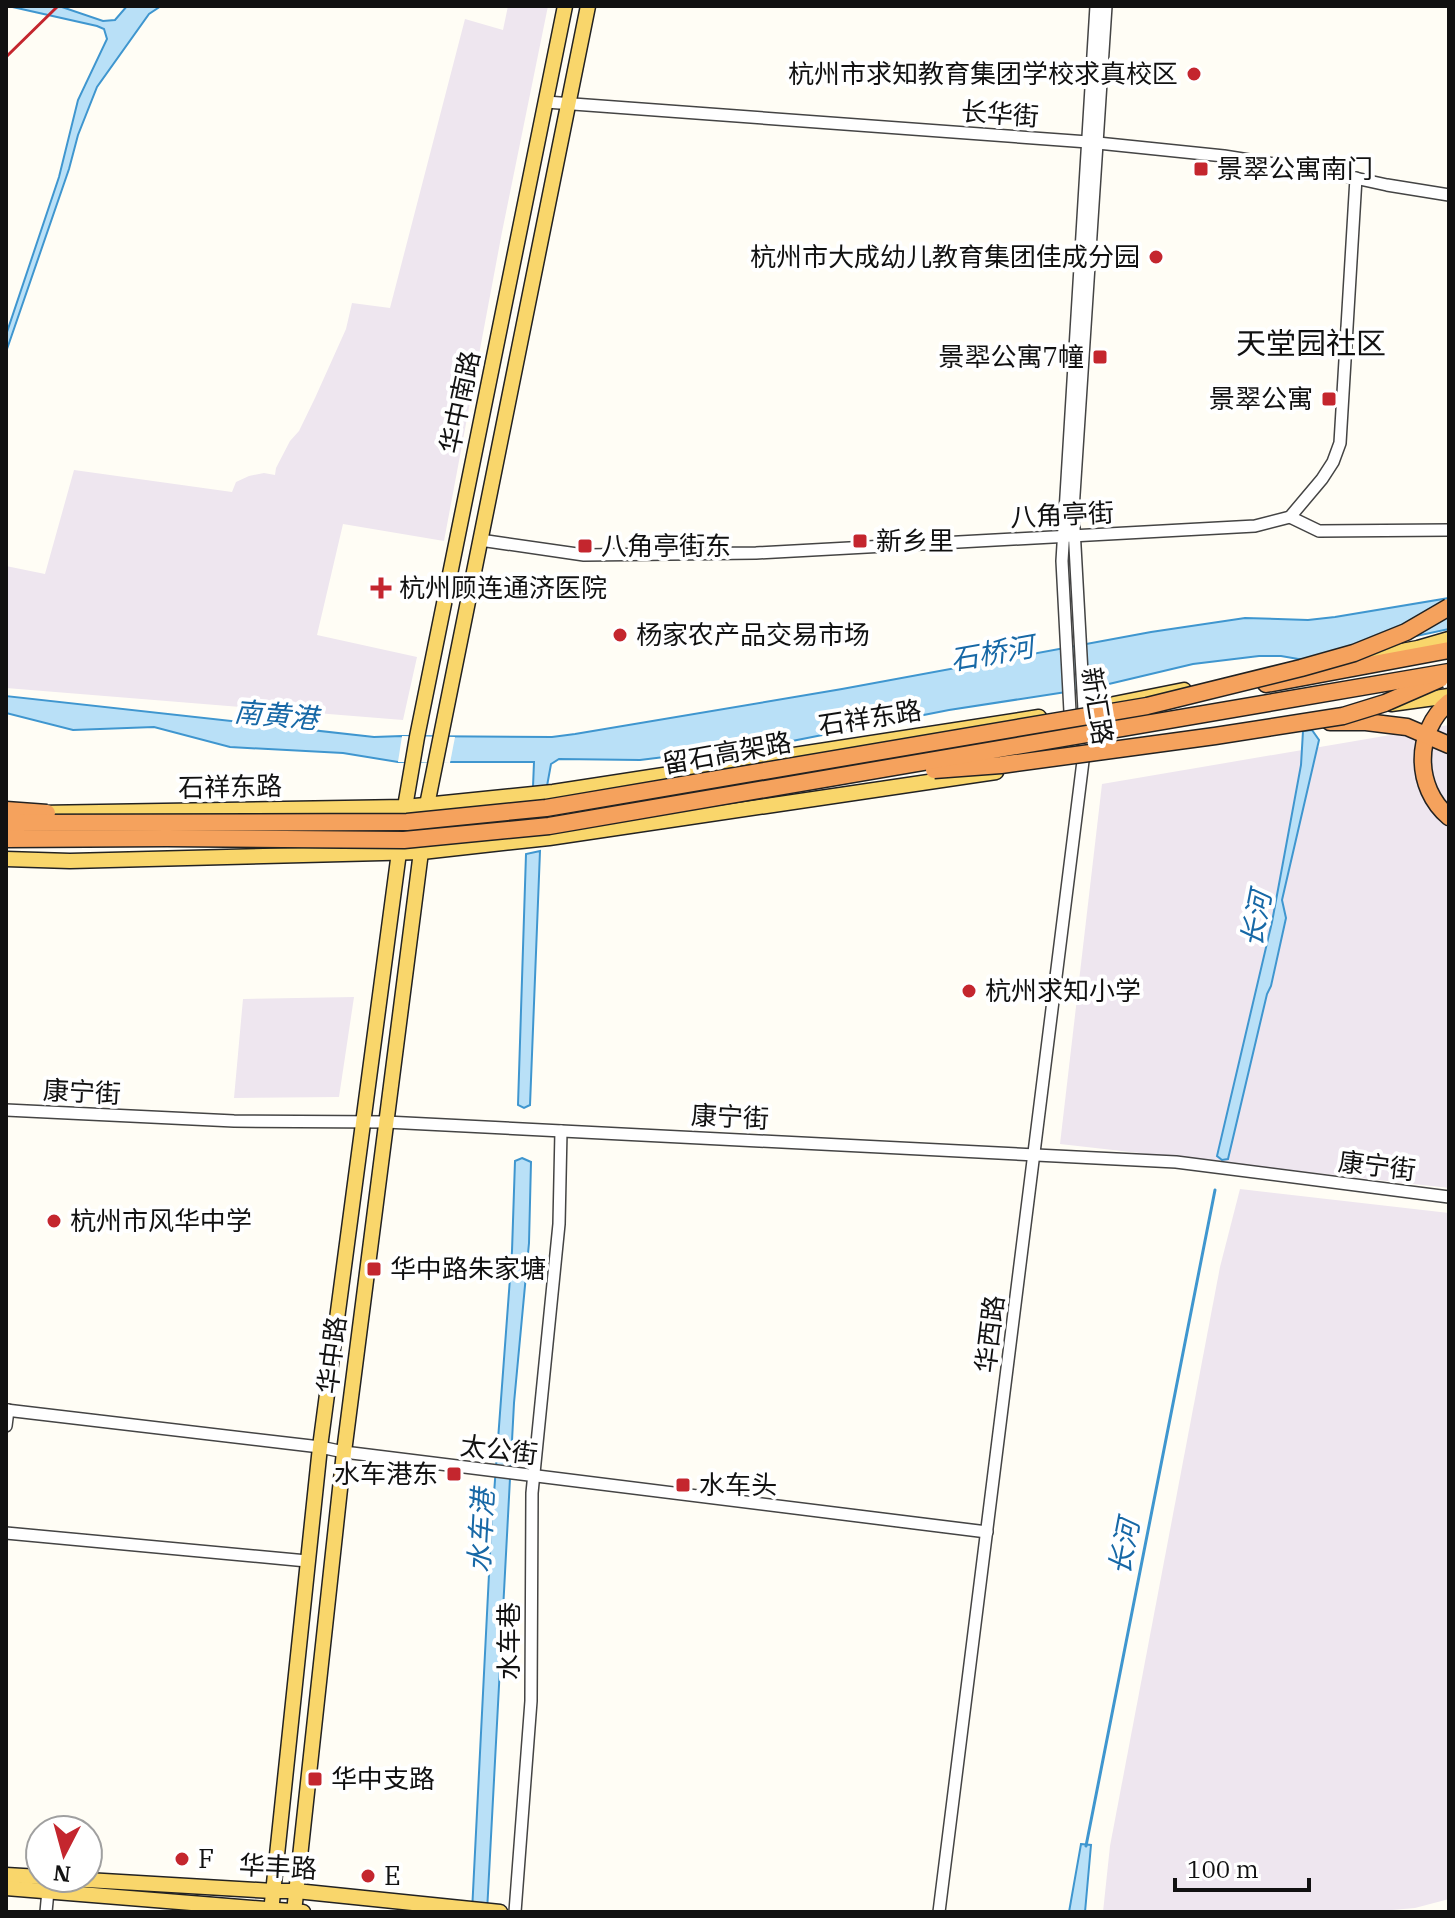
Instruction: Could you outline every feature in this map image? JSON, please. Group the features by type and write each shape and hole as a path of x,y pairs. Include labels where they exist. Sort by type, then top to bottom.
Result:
{"highway":[{"path":"1147,706 1354,653 1406,632 1449,607"},
{"name":"留石高架路","path":"6,835 164,821 407,822 546,808 1147,706 1449,650"},
{"path":"825,779 1001,765 1305,722 1366,710 1424,687 1449,673"},
{"name":"留石高架路","path":"6,835 404,840 549,826 1449,673"},
{"path":"1449,699 1429,729 1422,759 1430,796 1449,817"},
{"path":"1305,722 1366,722 1407,727 1449,745"},
{"path":"6,811 164,821"}],"main road":[{"name":"华中南路","path":"405,807 565,6"},
{"name":"华中南路","path":"427,805 588,6"},
{"name":"石祥东路","path":"6,811 405,807 553,792 1076,703 1176,691 1418,648 1449,639"},
{"path":"6,859 70,861 398,853 549,838 1083,761 1302,715 1449,699"},
{"name":"华中路","path":"294,1912 344,1452 427,805"},
{"name":"华中路","path":"271,1910 320,1447 405,807"},
{"name":"华丰路","path":"104,1886 296,1891 499,1912"},
{"name":"华丰路","path":"104,1890 303,1912"}],"street":[{"name":"新汇路","path":"1076,703 1080,637 1069,537 1092,143 1096,6"},
{"name":"新汇路","path":"1092,143 1106,6"},
{"name":"长华街","path":"546,102 1092,143 1224,156 1449,195"},
{"path":"1356,178 1340,443 1322,479 1290,517 1319,531 1449,530"},
{"name":"八角亭街","path":"480,540 584,555 756,553 1255,526 1290,517"},
{"name":"新汇路","path":"1069,537 1062,561 1066,638 1083,761"},
{"name":"华西路","path":"939,1912 1083,761"},
{"name":"康宁街","path":"6,1110 234,1121 386,1122 1176,1162 1449,1197"},
{"name":"水车巷","path":"515,1912 530,1730 533,1476 559,1224 561,1131"},
{"path":"6,1426 7,1410"},
{"name":"太公街","path":"7,1410 987,1532"},
{"path":"6,1533 307,1561"}],"shaded area":[{"path":"508,6 548,6 444,541 343,524 317,635 417,657 403,720 6,688 6,566 45,574 74,470 232,492 236,482 249,476 264,473 275,475 346,329 352,303 390,308 465,19 503,30"},
{"path":"1449,725 1449,1188 1060,1144 1102,784"},
{"path":"354,997 339,1097 234,1098 243,999"},
{"path":"1240,1189 1449,1213 1449,1899 1415,1908 1369,1912 1103,1912 1110,1846 1220,1267"}],"water":[{"path":"8,6 59,6 103,21 115,20 127,6 161,6 149,14 97,87 6,352 6,335 59,177 78,100 107,39 104,29 97,26"},
{"path":"1449,598 1449,629 1304,660 1259,656 1193,664 1092,688 949,710 787,742 640,760 559,759 551,764 547,786 533,787 534,762 398,762 343,753 230,747 154,727 73,730 6,713 6,696 374,737 552,737 842,689 1151,632 1245,618 1308,620 1335,617"},
{"path":"1312,730 1319,740 1282,900 1286,918 1228,1159 1222,1160 1217,1156 1272,922 1301,765 1303,731"},
{"path":"540,851 530,1105 524,1108 518,1105 526,854"},
{"path":"522,1158 531,1162 529,1243 514,1403 487,1912 472,1912 491,1534 512,1251 515,1161"},
{"path":"1081,1844 1091,1845 1085,1912 1069,1912"}],"pier":[{"path":"402,736 455,737 450,763 398,762"}],"waterway":[{"name":"长河","path":"1086,1846 1215,1190"}],"railway":[{"path":"6,57 58,6"}],"place":[{"name":"杭州市求知教育集团学校求真校区","path":"1194,74"},
{"name":"景翠公寓南门","path":"1201,169"},
{"name":"杭州市大成幼儿教育集团佳成分园","path":"1156,257"},
{"name":"景翆公寓7幢","path":"1100,357"},
{"name":"景翠公寓","path":"1329,399"},
{"name":"新乡里","path":"860,541"},
{"name":"八角亭街东","path":"585,546"},
{"name":"杭州顾连通济医院","path":"381,588"},
{"name":"杨家农产品交易市场","path":"620,635"},
{"name":"杭州求知小学","path":"969,991"},
{"name":"杭州市风华中学","path":"54,1221"},
{"name":"华中路朱家塘","path":"374,1269"},
{"name":"水车港东","path":"454,1474"},
{"name":"水车头","path":"683,1485"},
{"name":"华中支路","path":"315,1779"},
{"name":"F","path":"182,1859"},
{"name":"E","path":"368,1876"}],"district":[{"name":"天堂园社区","path":"1311,344"}],"water label":[{"name":"石桥河","path":"992,653"},
{"name":"南黄港","path":"276,715"},
{"name":"水车港","path":"481,1531"}]}
